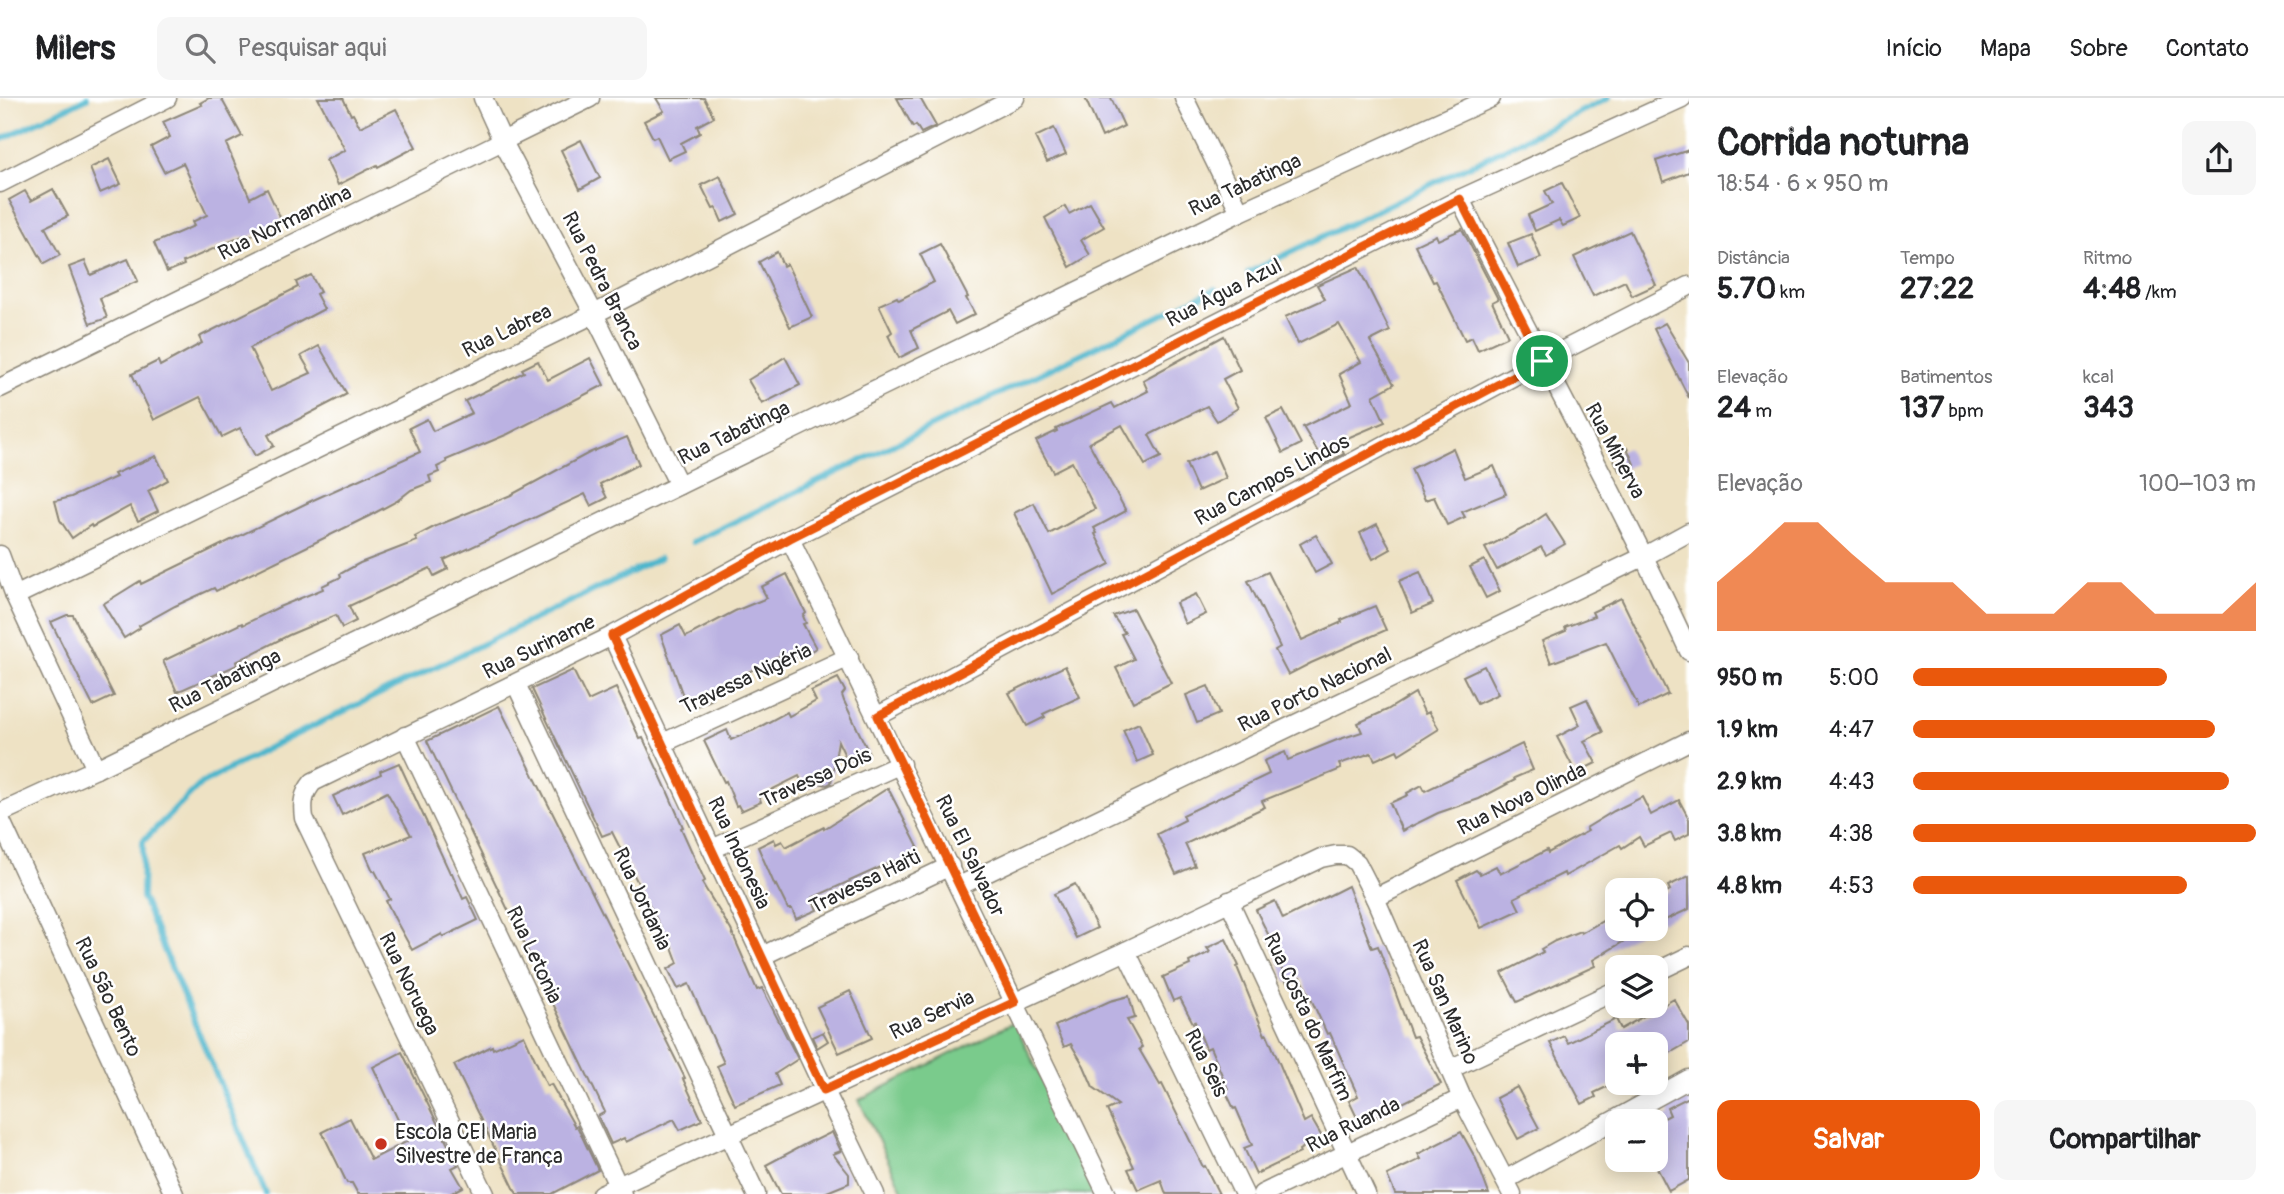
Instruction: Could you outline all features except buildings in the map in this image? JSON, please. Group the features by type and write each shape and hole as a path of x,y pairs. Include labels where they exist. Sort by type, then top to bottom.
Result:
{"street":[{"path":"0,183 167,98"},
{"name":"Rua Pedra Branca","path":"483,98 679,485"},
{"name":"Rua Normandina","path":"0,388 590,98"},
{"name":"Rua Labrea","path":"15,596 594,314 1015,98"},
{"path":"1184,98 1240,212"},
{"name":"Rua Tabatinga","path":"0,813 96,769 1240,212 1491,98"},
{"name":"Rua Água Azul","path":"790,538 1460,199 1682,98"},
{"name":"Rua Minerva","path":"1460,199 1645,556 1689,651"},
{"name":"Rua Campos Lindos","path":"878,716 1542,361 1689,286"},
{"name":"Rua Porto Nacional","path":"959,886 1645,556 1689,532"},
{"name":"Rua Suriname","path":"306,791 313,782 612,636 790,538"},
{"name":"Rua El Salvador","path":"790,538 1107,1194"},
{"path":"0,555 15,596 96,769"},
{"name":"Rua Indonesia","path":"612,636 875,1194"},
{"name":"Travessa Nigéria","path":"663,743 849,657"},
{"name":"Rua Jordania","path":"516,684 755,1194"},
{"name":"Rua Letonia","path":"405,736 620,1190"},
{"name":"Rua Nova Olinda","path":"1375,898 1689,741"},
{"name":"Travessa Dois","path":"712,849 901,765"},
{"name":"Rua Noruega","path":"306,791 302,803 304,818 485,1194"},
{"name":"Rua São Bento","path":"0,819 174,1194"},
{"name":"Rua San Marino","path":"1321,858 1348,855 1357,863 1375,898 1462,1098 1508,1187"},
{"name":"Rua Servia","path":"601,1194 620,1190 728,1134 1321,858"},
{"name":"Travessa Haiti","path":"762,956 950,866"},
{"name":"Rua Costa do Marfim","path":"1229,901 1366,1194"},
{"name":"Rua Seis","path":"1126,951 1244,1194"},
{"path":"1668,966 1689,956"},
{"path":"1450,1069 1605,996"},
{"path":"1508,1187 1689,1079"},
{"name":"Rua Ruanda","path":"1262,1194 1462,1098"}],"green space":[{"path":"1014,1022 1097,1194 904,1194 859,1100"}],"waterway":[{"path":"0,140 87,98"},
{"path":"1248,273 1609,98"},
{"path":"693,542 1215,289"},
{"path":"266,1194 142,897 143,841 201,784 270,747 660,558"}],"place":[{"name":"Escola CEI Maria Silvestre de França","path":"381,1144"}],"route":[{"path":"1460,199 1542,361 878,716 1015,1002 824,1090 612,636 790,538 1460,199"}]}
